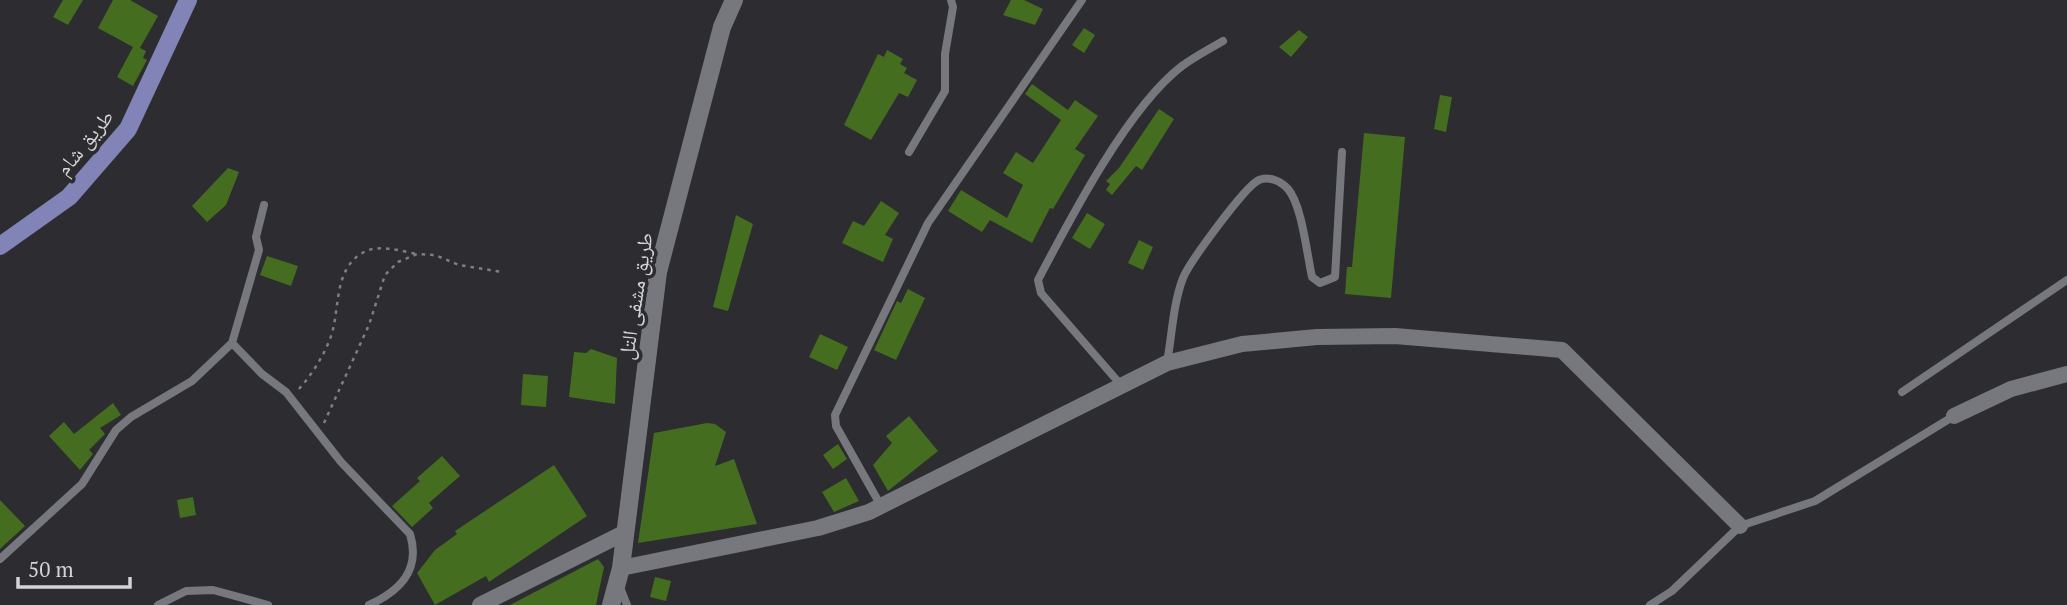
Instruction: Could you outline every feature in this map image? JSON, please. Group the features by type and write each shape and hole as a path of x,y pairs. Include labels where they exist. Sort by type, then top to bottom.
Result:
{"main road":[{"name":"طريق شام","path":"0,246 69,197 128,128 188,0"}],"street":[{"name":"طريق مشفى التل","path":"611,605 626,532 658,272 719,40 734,0"},
{"path":"619,575 818,528 881,506 1167,363 1242,344 1317,337 1395,336 1562,350 1740,526"},
{"path":"1954,416 2011,389 2067,374"},
{"path":"480,605 626,532"}],"lane":[{"path":"909,152 940,106 945,91 945,54 952,4 961,0"},
{"path":"881,506 836,426 835,415 928,223 1082,0"},
{"path":"1121,385 1041,293 1038,281 1112,151 1156,91 1181,67 1223,41"},
{"path":"1167,363 1184,275 1242,195 1256,181 1266,178 1278,181 1288,189 1294,201 1312,277 1320,283 1335,277 1342,152"},
{"path":"0,559 82,484 116,430 131,417 192,381 232,343 259,250 256,237 264,205"},
{"path":"1902,392 2067,280"},
{"path":"232,343 262,374 289,395 341,462 410,534 415,550 411,567 403,582 369,605"},
{"path":"1650,605 1672,591 1740,526 1815,501 1954,416"},
{"path":"619,575 627,605"},
{"path":"158,605 186,591 213,590 268,605"}],"path":[{"path":"289,395 311,375 330,341 337,316 338,289 346,272 363,252 382,248 502,272"},
{"path":"317,431 328,418 369,326 385,275 398,262 417,254"}],"building":[{"path":"63,0 83,0 68,25 53,17"},
{"path":"113,0 130,0 158,16 140,48 146,51 143,58 147,60 133,86 117,77 133,47 98,28"},
{"path":"1011,0 1024,0 1043,9 1035,25 1003,15"},
{"path":"1084,28 1095,35 1084,53 1072,45"},
{"path":"1299,30 1308,37 1291,57 1279,47"},
{"path":"887,50 903,59 900,64 907,68 904,73 917,80 908,97 899,93 871,140 844,125 878,54 884,57"},
{"path":"1032,84 1068,110 1075,100 1098,116 1075,149 1085,155 1053,209 1050,208 1032,243 990,220 982,232 948,211 961,190 1007,218 1023,185 1003,173 1016,152 1033,163 1061,120 1025,94"},
{"path":"1440,95 1452,97 1446,132 1434,129"},
{"path":"1159,109 1174,119 1142,170 1136,166 1112,195 1106,190 1110,184 1106,181 1119,168"},
{"path":"1364,133 1405,137 1391,298 1345,294 1347,267 1352,267"},
{"path":"228,168 239,172 226,205 207,222 192,206"},
{"path":"881,201 899,213 885,235 893,239 883,262 842,243 853,221 864,226"},
{"path":"1087,213 1105,224 1090,249 1072,238"},
{"path":"736,215 753,224 728,311 713,307"},
{"path":"1139,240 1153,247 1143,270 1128,263"},
{"path":"267,256 298,266 291,286 260,275"},
{"path":"908,289 925,298 896,360 874,350 897,301 901,303"},
{"path":"820,334 848,347 837,370 809,357"},
{"path":"591,349 617,358 615,404 569,397 574,352 586,353"},
{"path":"523,374 548,376 546,407 521,405"},
{"path":"113,403 121,415 100,428 105,434 89,450 93,454 80,470 49,436 64,422 74,434"},
{"path":"909,416 938,451 888,491 873,465 892,443 886,436"},
{"path":"707,423 715,424 726,432 715,466 734,459 757,524 638,543 654,433"},
{"path":"838,444 847,459 833,469 823,455"},
{"path":"442,456 460,476 429,503 433,508 412,527 392,506 420,481 417,478"},
{"path":"554,465 587,516 489,582 486,576 435,605 417,573 435,550 457,534 455,531"},
{"path":"846,478 859,501 834,512 822,492"},
{"path":"193,497 196,515 180,518 177,500"},
{"path":"0,500 25,526 0,549"},
{"path":"598,559 604,567 596,605 510,605"},
{"path":"655,577 671,581 666,601 650,597"}]}
